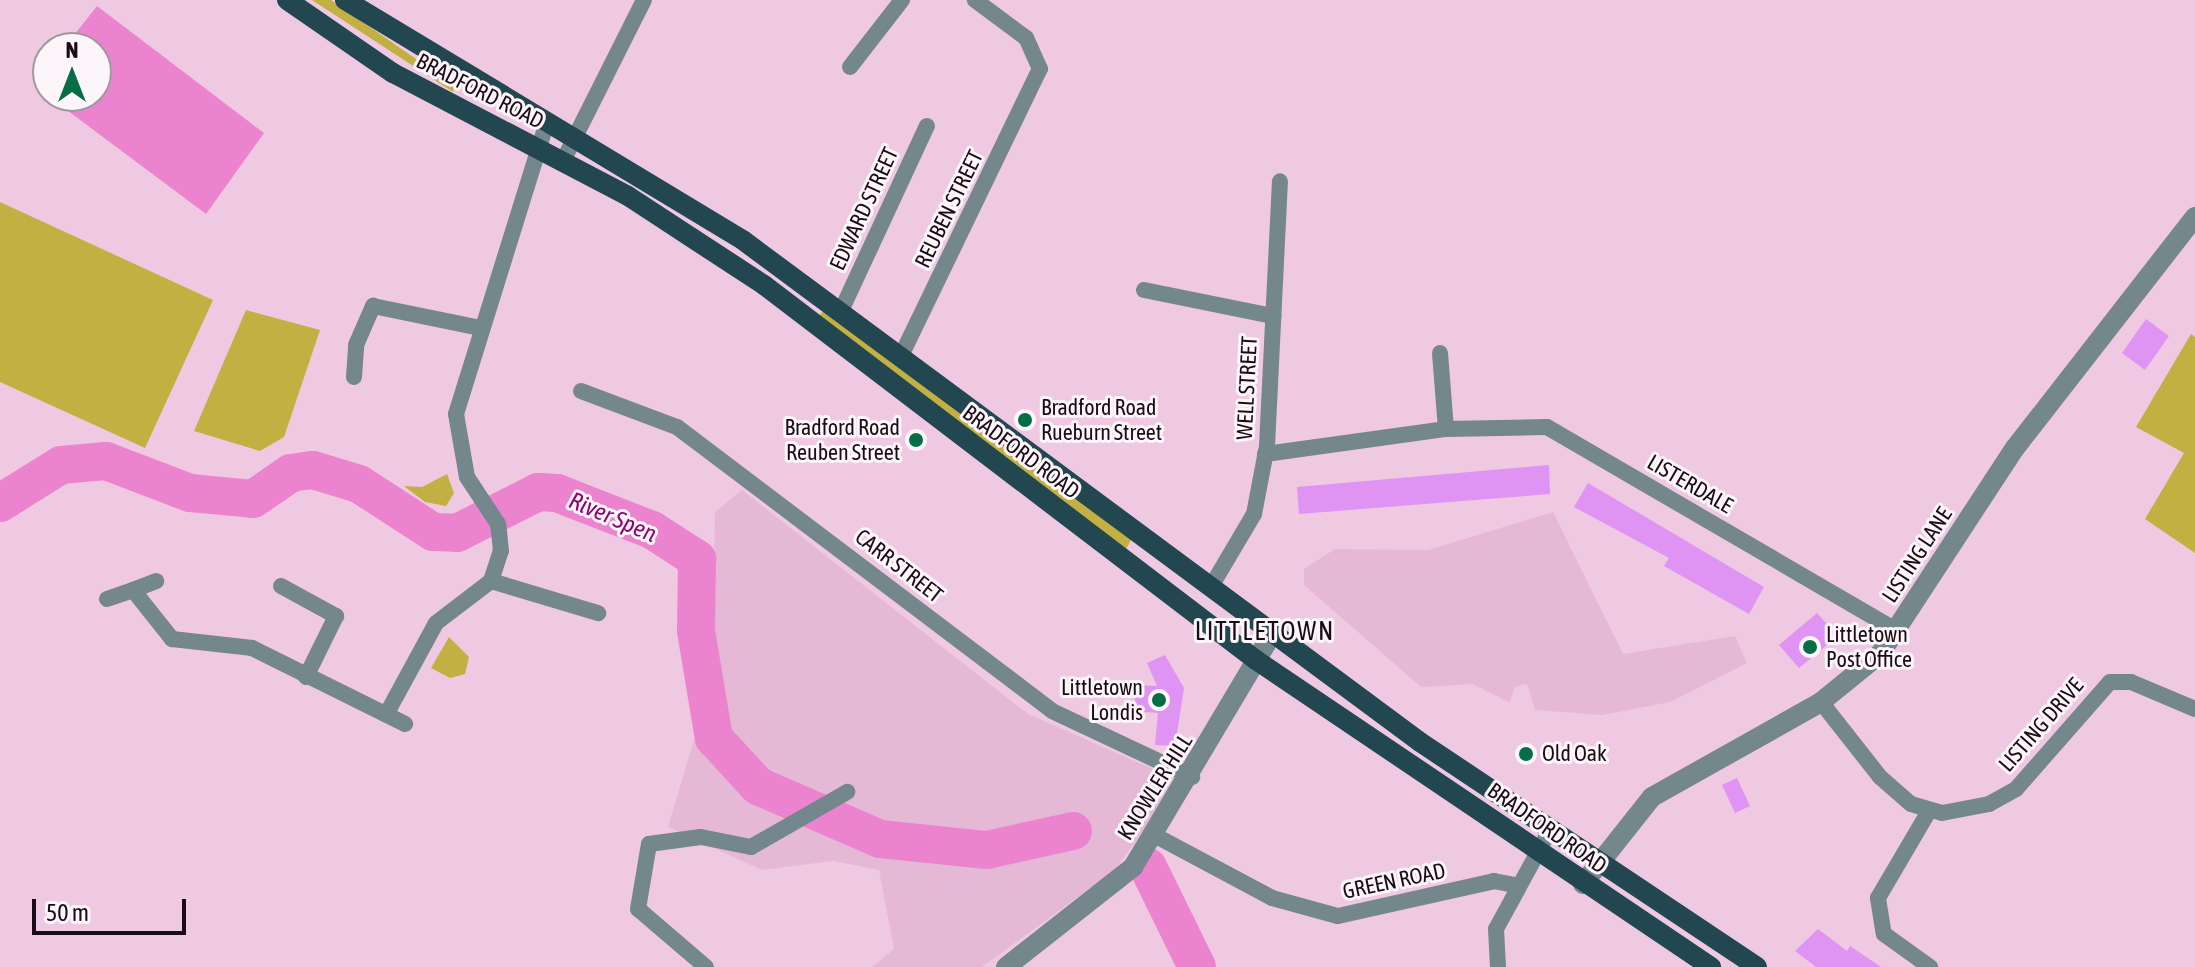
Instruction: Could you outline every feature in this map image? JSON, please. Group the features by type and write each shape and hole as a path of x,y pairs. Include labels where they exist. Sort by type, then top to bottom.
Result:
{"main road":[{"name":"BRADFORD ROAD","path":"287,0 393,73 563,161 764,285 1256,660 1583,884 1711,967"},
{"name":"BRADFORD ROAD","path":"345,0 744,241 1273,632 1550,830 1757,967"}],"street":[{"path":"563,161 644,0"},
{"path":"850,67 902,0"},
{"name":"REUBEN STREET","path":"901,356 1037,83 1040,69 1026,38 975,0"},
{"path":"387,713 436,623 491,581 501,551 498,524 467,477 458,445 456,414 495,274 547,122"},
{"name":"EDWARD STREET","path":"841,311 927,126"},
{"name":"WELL STREET","path":"1212,585 1254,514 1265,454 1280,181"},
{"name":"LISTING LANE","path":"1583,884 1652,797 1821,702 1880,654 2015,448 2195,217"},
{"path":"1144,290 1273,316"},
{"path":"354,377 356,345 373,306 480,328"},
{"path":"1440,353 1446,429"},
{"name":"CARR STREET","path":"581,391 677,427 1052,711 1192,777"},
{"name":"LISTERDALE","path":"1265,454 1446,429 1547,427 1897,631"},
{"path":"107,599 156,581"},
{"path":"491,581 598,613"},
{"path":"281,586 336,616 306,677"},
{"path":"133,590 172,639 252,648 405,724"},
{"name":"KNOWLER HILL","path":"1018,964 1133,867 1192,777 1273,632"},
{"name":"LISTING DRIVE","path":"1929,811 1989,804 2016,789 2110,682 2131,682 2195,709"},
{"path":"1821,702 1880,777 1911,804 1929,811 1878,898 1884,934 1930,967"},
{"path":"706,967 638,909 649,844 701,837 751,847 804,818 817,804 847,792"},
{"path":"1498,967 1496,929 1514,885 1550,830"},
{"name":"GREEN ROAD","path":"1156,836 1272,898 1338,916 1494,881 1514,885"}],"shaded area":[{"path":"312,0 331,0 455,86 453,92"},
{"path":"97,6 264,133 206,214 69,112 112,112 112,32 77,32"},
{"path":"0,202 213,300 145,448 0,382"},
{"path":"825,309 1131,540 1124,553 818,317"},
{"path":"246,310 320,330 284,437 260,451 194,431"},
{"path":"2191,334 2195,337 2195,553 2145,519 2184,453 2136,427"},
{"path":"447,474 454,493 446,506 425,502 404,486 422,487"},
{"path":"742,490 1028,714 1178,780 1116,869 982,967 872,967 894,949 879,870 833,861 762,870 668,827 712,679 715,512"},
{"path":"1553,512 1623,654 1735,636 1747,663 1670,702 1602,715 1535,710 1527,684 1515,687 1509,702 1472,684 1421,687 1304,585 1304,569 1335,549 1428,550"},
{"path":"449,637 469,657 465,674 450,678 431,668"}],"building":[{"path":"2146,319 2169,336 2145,370 2122,353"},
{"path":"1549,465 1550,494 1299,514 1297,487"},
{"path":"1588,483 1764,587 1749,614 1664,566 1669,558 1574,507"},
{"path":"1817,613 1838,636 1799,668 1779,645"},
{"name":"Littletown Londis","path":"1165,655 1184,688 1175,746 1155,745 1158,713 1134,711 1136,685 1157,686 1147,663"},
{"path":"1737,778 1750,806 1735,813 1722,785"},
{"path":"1818,929 1847,951 1850,946 1881,967 1816,967 1795,951"}],"waterway":[{"name":"River Spen","path":"0,503 61,465 106,461 190,493 253,499 291,473 313,470 359,484 433,532 457,533 538,492 557,493 652,530 697,559 696,631 714,738 758,786 880,839 987,850 1073,831"},
{"name":"River Spen","path":"1148,867 1197,967"}],"place":[{"name":"Bradford Road Rueburn Street","path":"1025,420"},
{"name":"Bradford Road Reuben Street","path":"916,440"},
{"name":"Littletown Post Office","path":"1810,647"},
{"name":"Littletown Londis","path":"1159,700"},
{"name":"Old Oak","path":"1526,754"}],"district":[{"name":"LITTLETOWN","path":"1265,632"}]}
